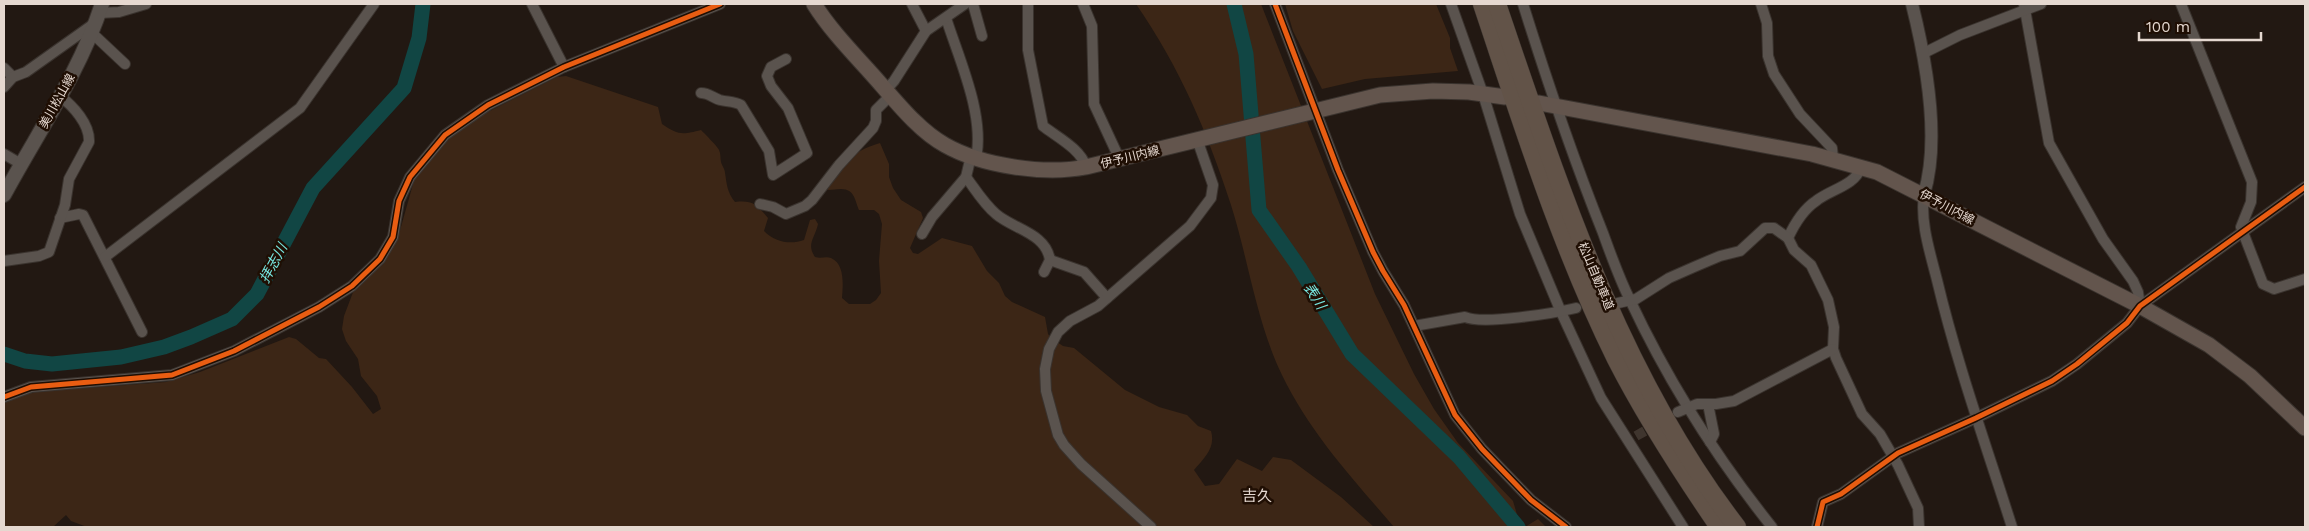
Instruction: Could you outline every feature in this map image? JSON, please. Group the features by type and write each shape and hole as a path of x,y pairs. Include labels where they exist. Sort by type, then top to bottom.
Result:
{"highway":[{"name":"松山自動車道","path":"1482,4 1547,193 1612,349 1650,420 1681,471 1719,527"},
{"name":"松山自動車道","path":"1497,4 1560,187 1596,280 1629,352 1692,464 1737,527"}],"main road":[{"name":"伊予川内線","path":"814,4 888,92 932,136 947,146 974,157 1025,168 1086,167 1312,111 1398,93 1433,91 1505,97"},
{"name":"美川松山線","path":"4,195 60,96 97,18"},
{"name":"伊予川内線","path":"1539,103 1833,158 1861,167 1924,194 2140,306 2216,350 2268,391 2305,428"}],"street":[{"path":"4,87 13,77 26,72 97,18 146,4"},
{"path":"360,4 367,13"},
{"path":"105,257 300,108 374,4"},
{"path":"532,4 564,67"},
{"path":"4,397 31,387 172,375 234,351 340,295 380,259 388,248 393,237 399,201 410,177 445,135 488,105 564,67 720,4"},
{"path":"912,4 926,31"},
{"path":"760,204 773,207 786,214 805,206 812,200 839,165 873,128 876,121 876,110 926,31 965,4"},
{"path":"973,4 982,36"},
{"path":"1028,4 1028,50 1042,126 1074,150 1084,160 1086,167"},
{"path":"1083,4 1092,26 1094,104 1120,160"},
{"path":"1275,4 1312,111 1374,252 1383,271 1404,304 1455,415 1469,434 1531,500 1566,527"},
{"path":"1451,4 1483,94 1520,214 1561,312 1601,398 1632,439 1683,527"},
{"path":"1524,4 1555,106 1583,183 1630,301 1683,410 1710,442 1772,527"},
{"path":"1761,4 1767,23 1768,56 1774,74 1783,90 1810,127 1832,148 1833,158"},
{"path":"1912,4 1924,53 1929,97 1931,155 1922,210 1926,237 1945,315 2012,527"},
{"path":"1924,53 1947,40 2026,7 2041,4"},
{"path":"2181,4 2252,182 2253,193 2240,227 2263,284 2274,289 2305,279"},
{"path":"2026,7 2049,143 2103,239 2133,281 2138,292 2140,306"},
{"path":"97,18 125,64"},
{"path":"922,234 932,217 966,177 979,143 974,107 946,18"},
{"path":"701,93 710,94 717,99 736,102 741,105 768,151 772,175 807,153 788,108 771,86 767,76 771,67 786,59"},
{"path":"4,68 13,77"},
{"path":"4,261 39,256 49,252 65,205 69,179 89,142 90,135 74,108 60,96"},
{"path":"1152,527 1080,464 1064,445 1058,435 1046,391 1045,369 1049,350 1058,332 1070,320 1098,306 1190,226 1211,198 1214,192 1212,179 1200,139"},
{"path":"4,154 21,164"},
{"path":"1788,238 1794,226 1815,201 1855,179 1861,167"},
{"path":"966,177 996,214 1030,233 1045,247 1050,260 1044,272"},
{"path":"1817,527 1823,502 1840,494 1894,456 2052,380 2077,364 2127,323 2140,306 2305,187"},
{"path":"60,218 79,214 83,215 142,332"},
{"path":"1618,303 1630,301 1686,271 1720,256 1740,251 1750,244 1765,228 1774,228 1788,238 1794,250 1812,265 1828,300 1834,327 1833,349 1862,414 1880,434 1894,456 1918,508 1919,527"},
{"path":"1050,260 1084,272 1107,298"},
{"path":"1414,326 1465,317 1472,320 1487,320 1561,312 1576,308"},
{"path":"1683,410 1697,404 1724,404 1744,396 1807,361 1833,349"},
{"path":"1708,404 1714,434 1710,442"}],"shaded area":[{"path":"1136,4 1261,4 1375,294 1414,374 1434,409 1458,443 1513,501 1518,518 1525,527 1394,527 1333,455 1293,396 1273,355 1259,313 1231,205 1212,151 1179,76"},
{"path":"1285,4 1436,4 1450,38 1450,48 1458,71 1365,79 1322,89 1293,31"},
{"path":"566,76 658,107 662,124 676,132 689,133 701,130 719,150 732,198 735,202 750,202 760,209 768,218 764,231 773,238 783,242 799,242 804,240 810,220 815,219 818,224 811,245 812,252 815,257 831,258 839,265 842,275 842,298 849,304 870,304 881,293 879,261 882,224 879,214 874,210 859,210 852,193 841,189 828,190 827,187 855,154 880,143 889,164 889,177 893,188 901,200 921,212 923,218 910,248 913,253 918,254 942,238 972,246 987,271 999,283 1005,296 1012,302 1045,317 1048,334 1051,338 1063,346 1074,348 1125,390 1159,407 1187,415 1198,426 1211,431 1212,443 1210,448 1194,470 1205,486 1219,484 1237,459 1262,471 1273,457 1291,460 1341,497 1374,527 87,527 71,521 66,515 53,527 4,527 4,402 34,392 166,382 200,372 289,337 296,339 319,358 326,359 352,387 373,414 381,409 377,396 361,376 358,359 346,341 342,329 344,316 355,287 387,255 399,234 415,177 427,160 472,120 557,77"},
{"path":"1538,519 1546,527 1525,527"}],"waterway":[{"name":"拝志川","path":"4,354 25,361 52,364 121,357 164,347 232,319 257,294 313,188 404,88 419,38 423,4"},
{"name":"表川","path":"1234,4 1246,54 1259,210 1299,267 1352,354 1459,457 1518,527"}],"tunnel":[{"path":"1636,436 1678,412"}],"cycle path":[{"path":"4,397 31,387 172,375 234,351 319,307 352,286 380,259 393,237 399,201 410,177 445,135 488,105 564,67 720,4"},
{"path":"1275,4 1338,170 1373,252 1404,305 1455,415 1482,449 1531,500 1566,527"},
{"path":"1817,527 1823,502 1841,494 1898,453 2052,381 2077,364 2127,323 2140,306 2305,187"}],"district":[{"name":"吉久","path":"1257,496"}]}
